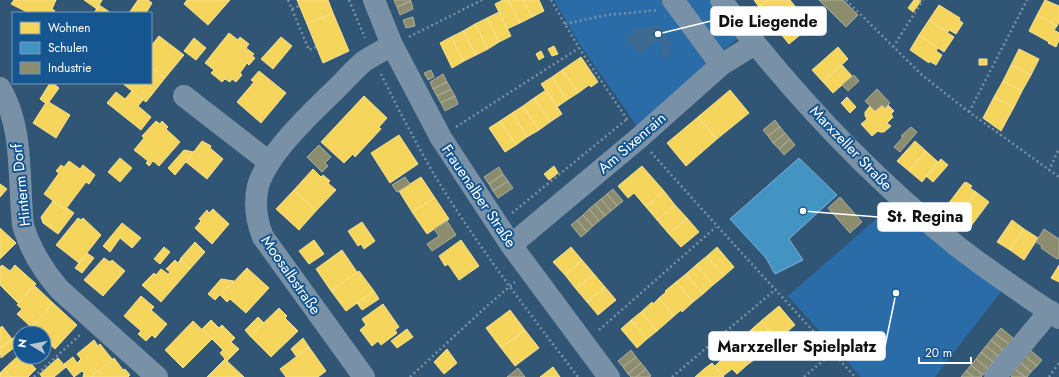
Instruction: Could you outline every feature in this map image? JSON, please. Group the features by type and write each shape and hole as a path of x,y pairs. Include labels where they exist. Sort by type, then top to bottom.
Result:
{"street":[{"name":"Frauenalber Straße","path":"374,0 392,45 441,138 511,245 583,344 609,377"},
{"name":"Marxzeller Straße","path":"721,0 754,44 824,123 894,192 958,247 1054,314"},
{"path":"674,1 721,65"},
{"name":"Am Sixenrain","path":"511,245 639,138 721,65 754,44"},
{"name":"Moosalbstraße","path":"364,377 263,236 257,218 256,197 262,174 269,162 317,107 357,68 392,45"},
{"name":"Hinterm Dorf","path":"0,88 11,108 15,126 23,225 28,241 37,259 59,289 157,377"},
{"path":"184,96 269,162"},
{"path":"996,377 1054,314"}],"path":[{"path":"288,0 308,50 316,47"},
{"path":"392,45 482,0"},
{"path":"551,0 578,48 639,138 716,227 776,289 855,377"},
{"path":"846,0 922,75 969,112 1059,178"},
{"path":"893,47 923,0"},
{"path":"969,112 1027,0"},
{"path":"565,24 608,15 657,10 674,1"},
{"path":"292,9 299,6"},
{"path":"441,138 578,48"},
{"path":"498,224 627,119"},
{"path":"1049,171 1059,148"},
{"path":"583,344 716,227"},
{"path":"410,377 486,307 529,270"},
{"path":"672,377 776,289"},
{"path":"34,377 94,322"},
{"path":"804,377 833,352"},
{"path":"1049,377 1059,363"}],"shaded area":[{"path":"554,0 661,0 709,62 637,126 580,45"},
{"path":"684,0 714,0 743,35 724,50"},
{"path":"661,25 671,44 668,47 672,52 663,61 662,45 658,40 640,55 626,39 636,29"},
{"path":"891,206 1003,289 935,377 861,377 788,296"}],"building: Wohnen":[{"path":"14,0 56,0 52,9 55,11 54,12 27,12 11,4"},
{"path":"84,0 102,0 97,9"},
{"path":"138,0 148,0 152,3 147,12 130,12"},
{"path":"187,0 230,0 208,25 184,4"},
{"path":"297,0 328,0 333,13 307,24"},
{"path":"503,0 508,0 520,23 507,29 495,4"},
{"path":"508,0 523,0 532,17 520,23"},
{"path":"523,0 539,0 544,11 532,17"},
{"path":"754,0 768,0 759,7"},
{"path":"768,0 790,0 811,26 789,44 759,7"},
{"path":"914,0 921,1 913,12 908,8"},
{"path":"1045,0 1059,6 1059,22 1057,26 1037,15"},
{"path":"99,5 110,12 95,12"},
{"path":"939,5 960,18 959,20 963,23 956,34 949,30 948,32 929,20"},
{"path":"499,12 511,36 499,42 487,18"},
{"path":"333,13 349,51 323,63 307,24"},
{"path":"1037,15 1057,26 1054,30 1059,33 1059,40 1056,47 1029,31"},
{"path":"487,18 499,42 488,49 475,24"},
{"path":"929,20 954,37 944,52 919,35"},
{"path":"475,24 488,49 476,55 463,31"},
{"path":"463,31 476,55 464,61 451,37"},
{"path":"229,33 238,40 240,37 249,44 246,48 254,54 252,56 255,58 249,65 247,63 240,73 242,75 236,82 232,79 230,82 225,79 222,82 211,73 214,70 205,63"},
{"path":"919,35 938,48 936,51 942,55 936,65 929,61 929,63 910,50"},
{"path":"159,36 184,55 165,78 152,68 152,45"},
{"path":"281,37 292,46 273,69 261,59"},
{"path":"451,37 464,61 452,68 440,43"},
{"path":"194,38 206,48 196,60 184,51"},
{"path":"554,46 558,54 552,56 548,49"},
{"path":"838,47 848,59 823,82 812,70"},
{"path":"1019,49 1039,59 1031,75 1011,65"},
{"path":"541,51 544,57 539,60 536,54"},
{"path":"581,57 598,82 591,87 589,85 578,93 562,70"},
{"path":"979,59 987,59 987,65 979,65"},
{"path":"842,65 852,76 833,93 823,82"},
{"path":"1011,65 1031,75 1022,91 1003,81"},
{"path":"152,68 165,78 146,102 123,84 152,84"},
{"path":"562,70 578,93 567,100 552,77"},
{"path":"259,71 286,93 261,123 237,102 254,82 251,80"},
{"path":"552,77 567,100 557,107 541,84"},
{"path":"1003,81 1022,91 1014,107 994,97"},
{"path":"49,84 54,84 59,88 49,102 47,101 45,103 40,99"},
{"path":"546,90 562,114 550,122 534,98"},
{"path":"730,90 749,113 717,139 698,117"},
{"path":"132,91 143,100 138,106 151,117 141,130 107,103 116,92 125,99"},
{"path":"364,96 387,118 379,127 381,129 355,157 353,154 344,163 321,142"},
{"path":"847,97 856,107 850,113 841,103"},
{"path":"994,97 1014,107 1001,131 983,118"},
{"path":"534,98 550,122 539,130 523,106"},
{"path":"47,101 70,115 56,138 33,123"},
{"path":"882,105 885,108 888,105 894,111 891,114 893,117 887,123 891,126 884,132 878,131 872,136 861,124 867,119 865,112 870,106 875,111"},
{"path":"523,106 539,130 527,137 512,113"},
{"path":"512,113 527,137 516,145 500,121"},
{"path":"698,117 717,139 686,166 667,143"},
{"path":"156,121 160,124 162,121 168,127 166,129 180,142 159,166 153,161 149,166 146,163 148,161 134,150 144,138 142,136"},
{"path":"500,121 516,145 505,152 489,128"},
{"path":"399,135 418,164 390,183 371,153"},
{"path":"202,141 211,146 210,148 223,159 207,179 186,162"},
{"path":"915,141 926,151 909,171 897,161"},
{"path":"184,150 194,152 175,175 168,168"},
{"path":"926,151 938,162 922,182 909,171"},
{"path":"120,158 132,168 120,182 108,172"},
{"path":"941,159 948,165 933,182 926,176"},
{"path":"69,161 80,169 83,165 95,175 89,184 86,182 65,210 44,194 59,173 56,171 61,165 64,167"},
{"path":"554,166 558,173 549,180 544,174"},
{"path":"642,166 664,191 646,207 634,193 628,198 618,186"},
{"path":"313,169 321,177 323,175 330,181 328,183 336,190 316,211 294,190"},
{"path":"421,177 435,198 412,212 399,191"},
{"path":"966,182 972,186 970,188 976,192 960,214 948,204"},
{"path":"0,184 7,189 0,197"},
{"path":"294,190 316,211 299,230 276,209"},
{"path":"664,191 675,205 657,220 646,207"},
{"path":"976,192 989,202 971,226 963,220 965,217 960,214"},
{"path":"435,198 449,219 427,234 412,212"},
{"path":"53,201 65,210 67,208 74,213 58,234 43,223 41,217"},
{"path":"675,205 687,218 669,234 657,220"},
{"path":"213,209 229,224 212,244 195,228 201,221 199,219 207,210 209,213"},
{"path":"78,218 81,220 83,218 101,235 79,263 56,245"},
{"path":"687,218 699,232 681,247 669,234"},
{"path":"1012,220 1024,229 1010,250 997,242"},
{"path":"362,222 375,241 364,249 361,244 358,246 348,231"},
{"path":"122,223 141,238 132,248 120,238 110,252 103,246"},
{"path":"0,228 16,243 0,259"},
{"path":"1024,229 1038,238 1024,260 1010,250"},
{"path":"314,240 324,254 309,264 299,251"},
{"path":"461,240 479,266 459,280 448,264 445,266 439,256"},
{"path":"195,242 205,252 190,269 180,259"},
{"path":"164,247 170,252 160,264 154,259"},
{"path":"571,247 582,260 565,275 553,262"},
{"path":"717,247 734,267 724,276 707,256"},
{"path":"342,250 357,272 331,291 316,269"},
{"path":"87,253 94,258 82,273 75,268"},
{"path":"707,256 724,276 713,285 696,265"},
{"path":"104,258 110,262 112,260 125,271 103,296 84,280"},
{"path":"175,260 178,263 180,260 190,269 161,302 142,285 154,273 156,275 161,269 168,274 170,272 166,269"},
{"path":"582,260 594,274 576,289 565,275"},
{"path":"2,265 10,271 15,265 36,284 18,303 0,285 0,267"},
{"path":"696,265 713,285 703,294 686,274"},
{"path":"1059,265 1059,282 1051,278"},
{"path":"247,268 269,288 246,313 230,299 227,302 220,295"},
{"path":"359,271 374,291 346,311 331,291"},
{"path":"594,274 605,287 587,302 576,289"},
{"path":"686,274 703,294 693,302 676,282"},
{"path":"221,279 234,281 215,300 208,294"},
{"path":"676,282 693,302 682,312 681,310 674,316 659,298"},
{"path":"34,285 53,303 33,325 29,325 17,314 22,309 17,305"},
{"path":"605,287 616,300 598,315 587,302"},
{"path":"374,291 379,299 362,310 357,303"},
{"path":"141,296 154,307 151,310 167,324 155,338 152,335 146,341 138,334 141,331 124,316"},
{"path":"659,298 674,316 657,331 641,312"},
{"path":"53,303 77,325 55,349 52,346 52,325 33,325"},
{"path":"383,304 399,327 395,330 397,333 381,345 378,341 372,346 360,330 366,325 362,319"},
{"path":"779,306 795,325 777,340 761,321"},
{"path":"279,308 287,316 285,318 298,331 271,357 250,336"},
{"path":"510,310 525,330 501,348 486,328"},
{"path":"641,312 657,331 647,339 631,320"},
{"path":"258,317 264,323 250,336 245,330"},
{"path":"211,320 219,328 222,325 235,338 231,342 239,349 227,361 220,353 223,350 202,329"},
{"path":"631,320 647,339 637,348 621,329"},
{"path":"193,321 212,339 183,368 165,350"},
{"path":"761,321 777,340 768,348 752,329"},
{"path":"2,326 12,339 0,348 0,328"},
{"path":"407,329 413,337 397,348 391,341"},
{"path":"752,329 768,348 758,357 742,338"},
{"path":"525,330 539,348 515,366 501,348"},
{"path":"713,332 717,336 713,340 709,336"},
{"path":"303,338 309,347 296,356 291,349"},
{"path":"742,338 758,357 747,365 732,347"},
{"path":"12,339 12,349 1,358 0,348"},
{"path":"94,340 98,346 100,344 112,359 91,377 83,377 84,373 82,371 74,377 64,364 73,357 77,363 81,359 77,354"},
{"path":"309,347 326,371 318,377 286,377 280,369"},
{"path":"732,347 747,365 737,374 732,369 723,376 715,366 723,358 721,356"},
{"path":"447,349 457,363 444,374 434,362"},
{"path":"58,358 66,367 54,377 42,377 40,374 52,365"},
{"path":"114,358 123,370 125,369 130,375 128,377 91,377"},
{"path":"225,359 227,361 244,377 207,377"},
{"path":"12,362 12,365 32,365 36,369 28,377 11,377 4,369"},
{"path":"712,363 724,377 695,377 704,369"},
{"path":"553,367 560,377 540,377"},
{"path":"4,369 11,377 0,377 0,373"}],"building: Schulen":[{"path":"799,158 837,195 789,239 803,260 775,274 766,258 730,219"}],"building: Industrie":[{"path":"394,0 410,0 411,1 397,7"},
{"path":"819,0 843,0 858,15 846,27"},
{"path":"411,1 413,9 400,15 397,7"},
{"path":"413,17 415,26 406,28 403,20"},
{"path":"431,70 434,77 428,80 424,73"},
{"path":"443,74 447,82 433,89 430,82"},
{"path":"854,75 859,81 848,91 842,85"},
{"path":"447,82 451,89 437,96 433,89"},
{"path":"451,89 455,96 441,103 437,96"},
{"path":"877,89 890,103 885,108 882,105 875,111 865,101"},
{"path":"455,96 458,104 445,111 441,103"},
{"path":"775,120 780,127 768,136 763,130"},
{"path":"780,127 785,133 773,143 768,136"},
{"path":"911,127 917,132 900,152 894,147 903,137 901,136"},
{"path":"785,133 790,139 779,149 773,143"},
{"path":"790,139 795,145 784,155 779,149"},
{"path":"319,145 331,157 325,163 328,166 322,172 307,157"},
{"path":"499,167 503,174 489,184 484,177"},
{"path":"503,174 508,181 493,191 489,184"},
{"path":"405,177 410,184 397,192 392,185"},
{"path":"508,181 513,188 498,198 493,191"},
{"path":"613,189 623,201 617,206 607,194"},
{"path":"607,194 617,206 611,211 601,199"},
{"path":"840,197 862,222 850,233 828,208"},
{"path":"601,199 611,211 605,216 595,204"},
{"path":"595,204 605,216 599,221 589,209"},
{"path":"589,209 599,221 593,226 583,215"},
{"path":"583,215 593,226 587,232 577,220"},
{"path":"577,220 587,232 581,237 571,225"},
{"path":"447,221 456,235 432,251 427,244 439,236 434,229"},
{"path":"1044,229 1059,239 1059,258 1057,259 1041,248 1042,246 1036,242"},
{"path":"1001,328 1013,338 1009,344 996,334"},
{"path":"996,334 1009,344 1003,350 991,340"},
{"path":"991,340 1003,350 998,356 986,346"},
{"path":"986,346 998,356 993,362 981,352"},
{"path":"631,350 636,357 623,367 618,361"},
{"path":"1030,350 1042,360 1037,366 1025,356"},
{"path":"981,352 993,362 988,369 976,359"},
{"path":"1025,356 1037,366 1031,372 1020,362"},
{"path":"636,357 641,363 628,374 623,367"},
{"path":"976,359 988,369 983,375 971,365"},
{"path":"1020,362 1031,372 1027,377 1015,369"},
{"path":"641,363 646,369 636,377 631,377 628,374"},
{"path":"971,365 983,375 981,377 973,377 966,371"},
{"path":"518,368 525,377 507,377"},
{"path":"646,369 651,376 636,377"},
{"path":"1015,369 1025,377 1012,377 1010,375"},
{"path":"966,371 973,377 961,377"}],"place":[{"name":"Die Liegende","path":"658,34"},
{"name":"St. Regina","path":"803,211"},
{"name":"Marxzeller Spielplatz","path":"896,293"}]}
